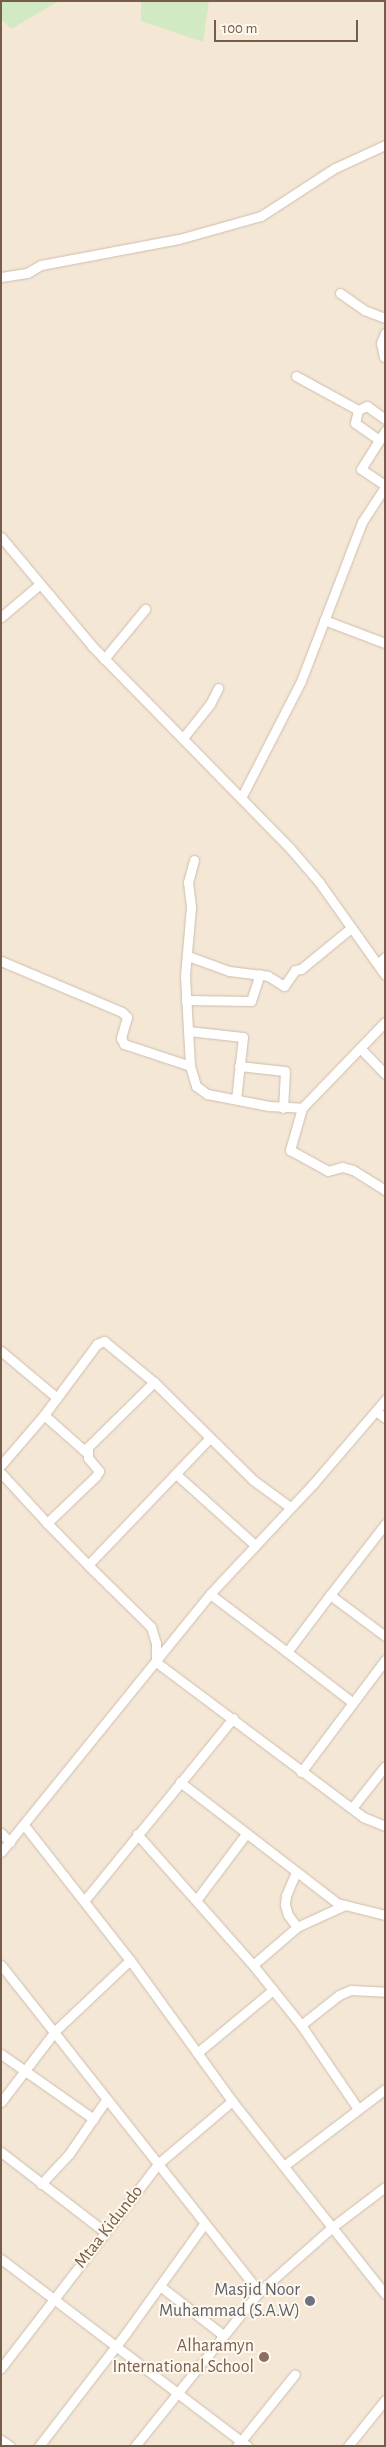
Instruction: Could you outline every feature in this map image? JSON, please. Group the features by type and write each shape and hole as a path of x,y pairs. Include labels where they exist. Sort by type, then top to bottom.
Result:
{"street":[{"path":"1,278 27,273 41,265 179,239 261,216 327,172 385,145"},
{"path":"340,292 364,310 385,318"},
{"path":"384,357 381,343 385,333"},
{"path":"296,376 358,410"},
{"path":"358,410 366,406 385,419"},
{"path":"358,410 355,423 379,440"},
{"path":"242,796 291,703 362,522 385,486 361,469 385,431"},
{"path":"1,537 39,585 104,659 242,796 319,882 385,975"},
{"path":"1,617 39,585"},
{"path":"104,659 145,609"},
{"path":"324,620 385,643"},
{"path":"183,738 210,704 218,688"},
{"path":"194,860 188,882 191,907 186,1000 190,1066 196,1086 201,1092 283,1108 302,1108"},
{"path":"188,956 229,970 260,974 284,986 295,970 301,969 351,928"},
{"path":"378,964 385,957"},
{"path":"1,961 122,1012 128,1017 121,1038 124,1044 190,1066"},
{"path":"186,1000 251,1001 260,974"},
{"path":"385,1022 302,1108 290,1150 328,1171 342,1167 353,1170 385,1190"},
{"path":"188,1031 240,1034 244,1040 236,1099"},
{"path":"360,1048 385,1074"},
{"path":"240,1066 285,1071 283,1108"},
{"path":"1,1465 44,1415 97,1344 104,1341 154,1382 253,1480 290,1507"},
{"path":"1,1351 57,1398"},
{"path":"86,1452 154,1382"},
{"path":"1,1852 113,1711 156,1662 210,1594 385,1400"},
{"path":"376,1411 385,1418"},
{"path":"44,1415 86,1452 97,1466 96,1476 48,1523"},
{"path":"88,1565 177,1475 210,1438"},
{"path":"1,1473 150,1627 156,1643 156,1662"},
{"path":"177,1475 255,1545"},
{"path":"287,1652 330,1595 381,1536 385,1524"},
{"path":"210,1594 352,1702"},
{"path":"330,1595 385,1636"},
{"path":"301,1772 385,1660"},
{"path":"156,1662 363,1817 385,1826"},
{"path":"84,1901 233,1718"},
{"path":"352,1808 385,1766"},
{"path":"180,1782 337,1903 385,1915"},
{"path":"24,1825 130,1960 232,2101 285,2165 331,2228 385,2294"},
{"path":"1,1833 10,1842"},
{"path":"137,1834 197,1899 253,1965 301,2025 358,2109"},
{"path":"197,1899 246,1834"},
{"path":"296,1872 286,1894 285,1905 288,1915 297,1927"},
{"path":"253,1965 297,1927 345,1905"},
{"path":"1,2102 55,2031 130,1960"},
{"path":"1,1964 55,2031 106,2100 159,2163 204,2224 259,2292"},
{"path":"197,2053 273,1990"},
{"path":"301,2025 339,1995 351,1990 385,1992"},
{"path":"1,2054 94,2119"},
{"path":"285,2165 385,2089"},
{"path":"41,2184 69,2154 106,2100"},
{"name":"Mtaa Kidundo","path":"1,2368 159,2163 232,2101"},
{"path":"1,2152 105,2232"},
{"path":"135,2446 259,2292 331,2228 385,2188"},
{"path":"39,2446 116,2346 204,2224"},
{"path":"1,2259 242,2444 295,2374"},
{"path":"160,2286 223,2335"},
{"path":"348,2446 385,2400"},
{"path":"1,2440 10,2446"}],"shaded area":[{"path":"1,1 385,1 385,2446 1,2446"}],"green space":[{"path":"1,1 59,1 11,29 1,19"},
{"path":"141,1 209,1 203,42 141,21"}],"place":[{"name":"Masjid Noor Muhammad (S.A.W)","path":"310,2301"},
{"name":"Alharamyn International School","path":"264,2357"}]}
